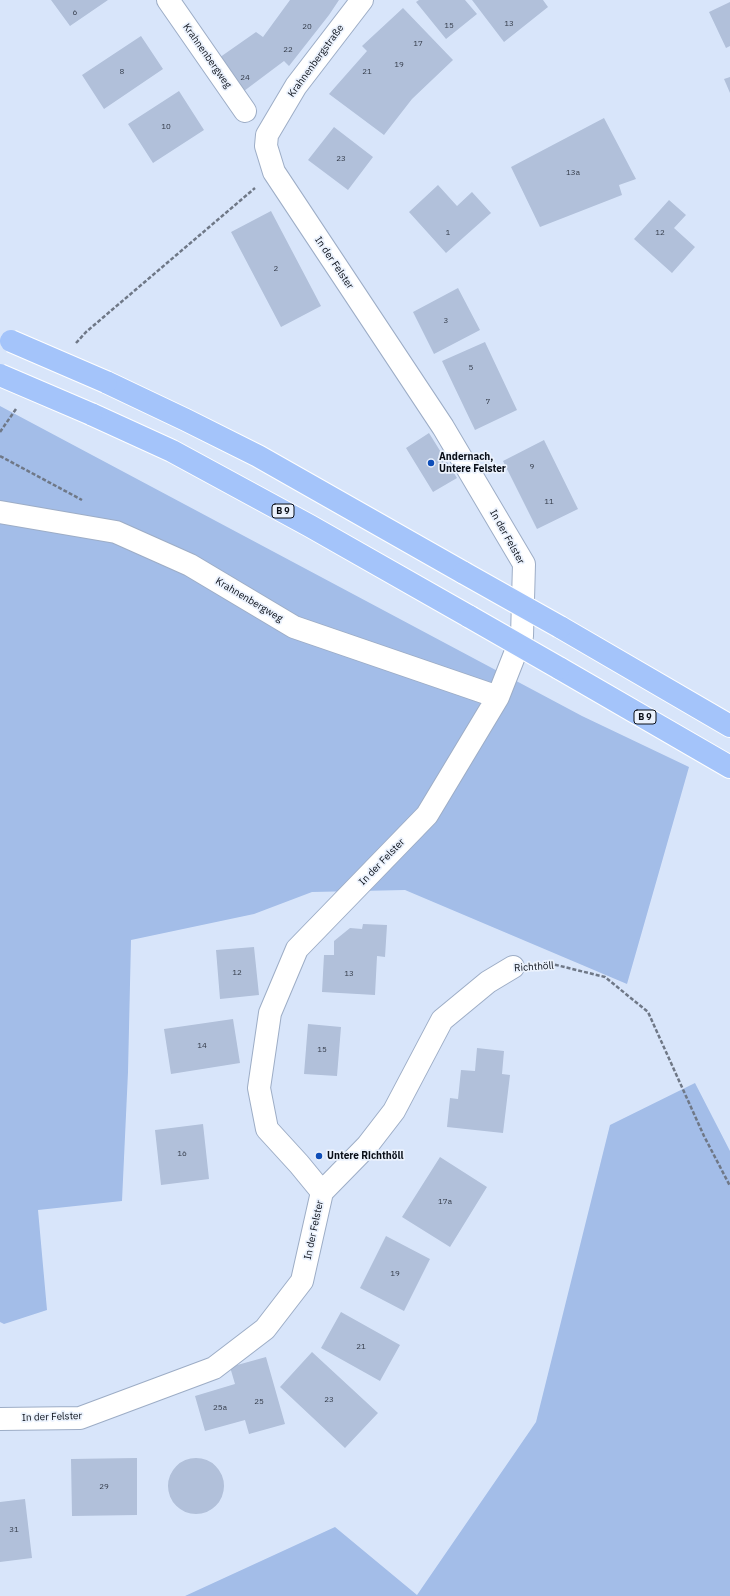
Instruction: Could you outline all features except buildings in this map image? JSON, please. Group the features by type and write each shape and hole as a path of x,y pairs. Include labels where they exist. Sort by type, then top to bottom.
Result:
{"highway":[{"path":"5,340 106,382 258,456 730,726"},
{"name":"B 9","path":"0,375 172,451 310,526 730,767"}],"street":[{"name":"Krahnenbergweg","path":"168,0 245,111"},
{"name":"Krahnenbergstraße","path":"266,146 267,135 296,86 362,0"},
{"name":"In der Felster","path":"0,1419 80,1418 214,1368 265,1329 302,1280 322,1192 267,1129 259,1088 270,1013 297,949 427,815 498,697 522,636 524,564 443,427 274,172 266,146"},
{"name":"Krahnenbergweg","path":"0,512 116,532 190,565 294,627 498,697"},
{"name":"Richthöll","path":"322,1192 367,1146 394,1110 442,1020 488,982 513,967"}],"path":[{"path":"86,332 274,172"},
{"path":"0,456 83,500"},
{"name":"Richthöll","path":"513,967 552,964 605,977 648,1012 704,1136 730,1186"}],"shaded area":[{"path":"0,406 582,716 689,767 627,984 405,890 312,892 254,914 131,940 128,1072 122,1201 38,1210 47,1310 4,1324 0,1322"},
{"path":"695,1083 730,1151 730,1596 185,1596 335,1527 417,1595 536,1422 610,1125"}],"place":[{"name":"Andernach, Untere Felster","path":"431,463"},
{"name":"Untere Richthöll","path":"319,1156"}]}
